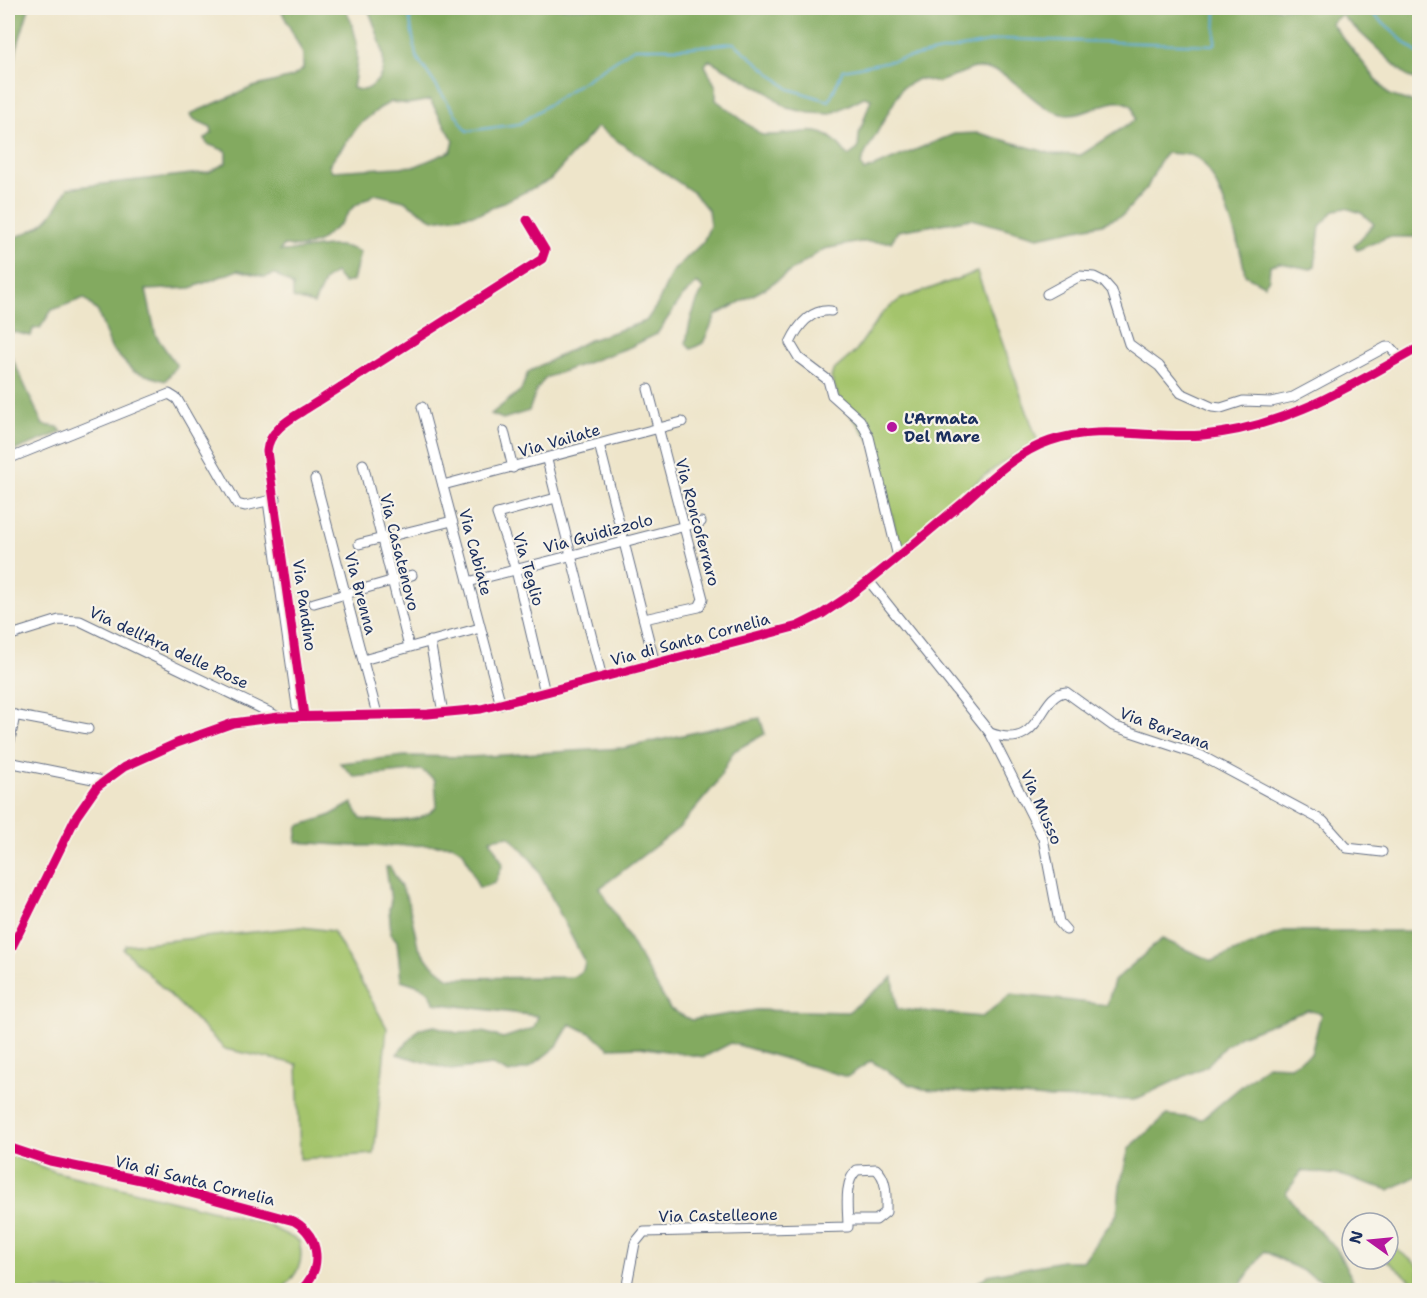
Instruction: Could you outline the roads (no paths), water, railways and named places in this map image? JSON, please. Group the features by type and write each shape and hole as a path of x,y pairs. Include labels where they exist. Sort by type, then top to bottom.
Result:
{"street":[{"name":"Via Pandino","path":"301,716 267,451 275,432 306,409 542,259 545,250 527,220"},
{"path":"1047,294 1080,276 1094,277 1104,282 1112,291 1129,344 1160,366 1181,393 1212,407 1221,408 1243,401 1271,402 1293,397 1386,347 1390,347 1400,358"},
{"path":"831,311 817,311 806,319 790,343 799,358 828,380 832,395 860,420 869,437 898,557"},
{"name":"Via di Santa Cornelia","path":"8,955 70,827 88,799 103,781 124,767 177,743 233,723 279,717 443,713 501,705 806,622 831,609 869,581 1005,467 1049,441 1094,433 1186,436 1247,429 1298,413 1419,347"},
{"name":"Via Roncoferraro","path":"644,619 699,607 702,603 648,389"},
{"path":"8,459 169,394 177,399 237,504 245,506 272,500"},
{"name":"Via Cabiate","path":"422,407 501,705"},
{"name":"Via Vailate","path":"443,486 682,422"},
{"path":"504,430 513,468"},
{"path":"599,444 655,664"},
{"path":"547,460 602,678"},
{"name":"Via Casatenovo","path":"363,464 409,647"},
{"name":"Via Brenna","path":"315,478 377,714"},
{"name":"Via Teglio","path":"545,693 516,570 497,514 556,498"},
{"path":"359,544 452,521"},
{"name":"Via Guidizzolo","path":"468,582 701,522"},
{"path":"314,603 412,575"},
{"path":"869,581 990,733"},
{"name":"Via dell'Ara delle Rose","path":"8,636 59,620 80,621 279,717"},
{"path":"363,660 480,628"},
{"path":"430,641 443,713"},
{"name":"Via Barzana","path":"990,733 1008,737 1022,735 1030,729 1056,695 1066,692 1113,726 1189,750 1326,823 1347,848 1382,852"},
{"path":"8,751 11,715 88,729"},
{"name":"Via Musso","path":"990,733 1043,838 1059,922 1066,930"},
{"path":"8,762 103,781"},
{"name":"Via di Santa Cornelia","path":"8,1147 50,1161 159,1185 294,1221 308,1232 316,1248 314,1271 301,1290"},
{"name":"Via Castelleone","path":"626,1290 635,1243 639,1235 646,1231 690,1233 848,1227 848,1220 849,1184 852,1176 857,1170 876,1169 881,1173 884,1183 886,1212 876,1220 848,1220"}],"waterway":[{"path":"408,8 416,56 467,131 519,124 634,48 682,48 734,43 789,89 829,101 843,70 1004,39 1215,45 1216,8"},
{"path":"1366,8 1420,56"}],"place":[{"name":"L'Armata Del Mare","path":"892,427"}]}
